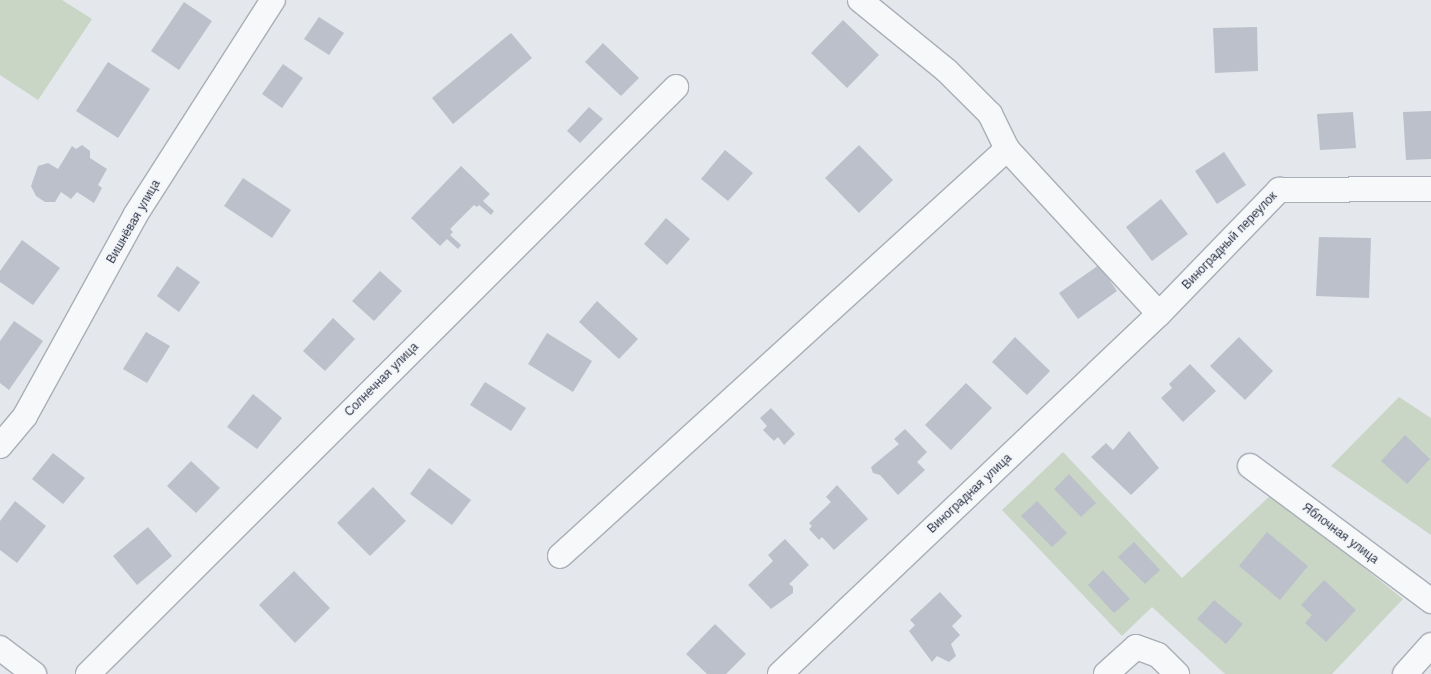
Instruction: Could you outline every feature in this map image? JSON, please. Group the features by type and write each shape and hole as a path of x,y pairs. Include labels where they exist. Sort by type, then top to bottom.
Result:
{"street":[{"name":"Вишнёвая улица","path":"0,446 24,416 136,214 273,0"},
{"path":"860,0 947,70 990,114 1007,149 1159,314"},
{"name":"Солнечная улица","path":"88,674 676,88"},
{"path":"560,556 1007,149"},
{"name":"Виноградный переулок","path":"1159,314 1279,190 1431,189"},
{"name":"Виноградная улица","path":"780,674 1159,314"},
{"name":"Яблочная улица","path":"1250,466 1431,601"},
{"path":"1405,674 1431,645"},
{"path":"1106,674 1136,647 1158,655 1177,674"},
{"path":"0,648 34,674"}],"green space":[{"path":"0,0 62,0 92,19 38,100 0,75"},
{"path":"1399,397 1431,418 1431,535 1331,466"},
{"path":"1063,452 1182,578 1272,494 1403,599 1332,674 1225,674 1152,607 1122,636 1002,510"}],"building":[{"path":"184,2 212,21 179,70 151,51"},
{"path":"319,17 344,33 329,55 304,39"},
{"path":"843,20 879,55 847,88 811,53"},
{"path":"1257,27 1258,71 1215,73 1213,28"},
{"path":"511,33 532,58 453,124 432,98"},
{"path":"603,43 639,78 621,96 585,62"},
{"path":"108,62 150,89 118,138 76,111"},
{"path":"283,64 303,78 282,108 262,94"},
{"path":"589,107 603,119 580,143 567,131"},
{"path":"1431,111 1431,159 1406,160 1403,112"},
{"path":"1353,112 1356,148 1320,150 1317,114"},
{"path":"82,145 90,151 90,158 107,169 98,185 102,188 94,203 77,192 71,199 61,192 55,202 45,202 36,196 31,186 38,166 48,163 58,169 72,146 76,149"},
{"path":"859,145 893,180 859,213 825,178"},
{"path":"725,150 753,173 728,201 701,179"},
{"path":"1224,152 1246,185 1217,204 1195,171"},
{"path":"461,166 490,194 483,201 494,211 491,215 479,205 477,207 474,205 450,229 453,232 450,235 461,245 458,249 447,239 440,246 411,218"},
{"path":"243,178 291,210 272,238 224,206"},
{"path":"1161,199 1188,234 1152,261 1126,227"},
{"path":"666,218 690,239 667,265 644,244"},
{"path":"1319,237 1371,238 1369,298 1316,296"},
{"path":"22,240 60,268 33,305 0,282 0,271"},
{"path":"1099,265 1117,291 1078,319 1059,293"},
{"path":"177,266 200,282 179,312 157,296"},
{"path":"380,271 402,291 374,321 352,301"},
{"path":"597,301 638,339 619,359 579,322"},
{"path":"333,318 355,339 325,371 303,351"},
{"path":"14,321 43,341 9,390 0,383 0,341"},
{"path":"146,332 170,346 147,383 123,369"},
{"path":"547,333 592,361 573,392 528,364"},
{"path":"1015,337 1050,371 1027,395 992,362"},
{"path":"1239,337 1273,371 1245,400 1210,366"},
{"path":"1190,364 1216,391 1183,422 1161,398 1172,388 1169,384"},
{"path":"485,382 526,408 511,431 470,405"},
{"path":"966,383 992,408 951,450 925,425"},
{"path":"253,394 282,418 257,449 227,427"},
{"path":"771,408 795,434 784,445 778,437 774,441 763,430 767,426 760,418"},
{"path":"905,429 927,452 917,462 925,470 898,495 880,475 873,473 871,467 899,444 894,439"},
{"path":"1129,431 1159,468 1131,495 1091,457 1106,443 1113,450"},
{"path":"1405,435 1430,459 1407,484 1381,461"},
{"path":"53,453 85,478 63,504 32,479"},
{"path":"191,461 220,488 196,513 167,486"},
{"path":"429,468 471,500 452,525 410,494"},
{"path":"1069,474 1096,503 1081,517 1054,489"},
{"path":"837,485 868,519 834,550 822,537 819,540 809,529 812,526 809,523 831,502 826,497"},
{"path":"373,487 406,521 370,556 337,523"},
{"path":"15,501 46,526 17,563 0,550 0,521"},
{"path":"1037,501 1067,533 1052,547 1021,516"},
{"path":"148,527 172,556 137,585 113,556"},
{"path":"1267,532 1308,566 1280,600 1239,566"},
{"path":"785,539 809,565 789,584 793,587 793,593 771,609 748,585 773,561 768,555"},
{"path":"1134,542 1160,570 1145,584 1118,557"},
{"path":"1103,570 1130,599 1114,613 1088,585"},
{"path":"294,571 330,608 295,643 259,605"},
{"path":"1324,580 1356,610 1326,642 1305,623 1312,615 1301,605"},
{"path":"940,592 962,616 952,626 960,635 951,644 956,656 949,662 937,656 932,662 909,631 915,625 910,620"},
{"path":"1214,600 1243,624 1226,644 1197,619"},
{"path":"715,624 746,654 726,674 707,674 686,654"}]}
